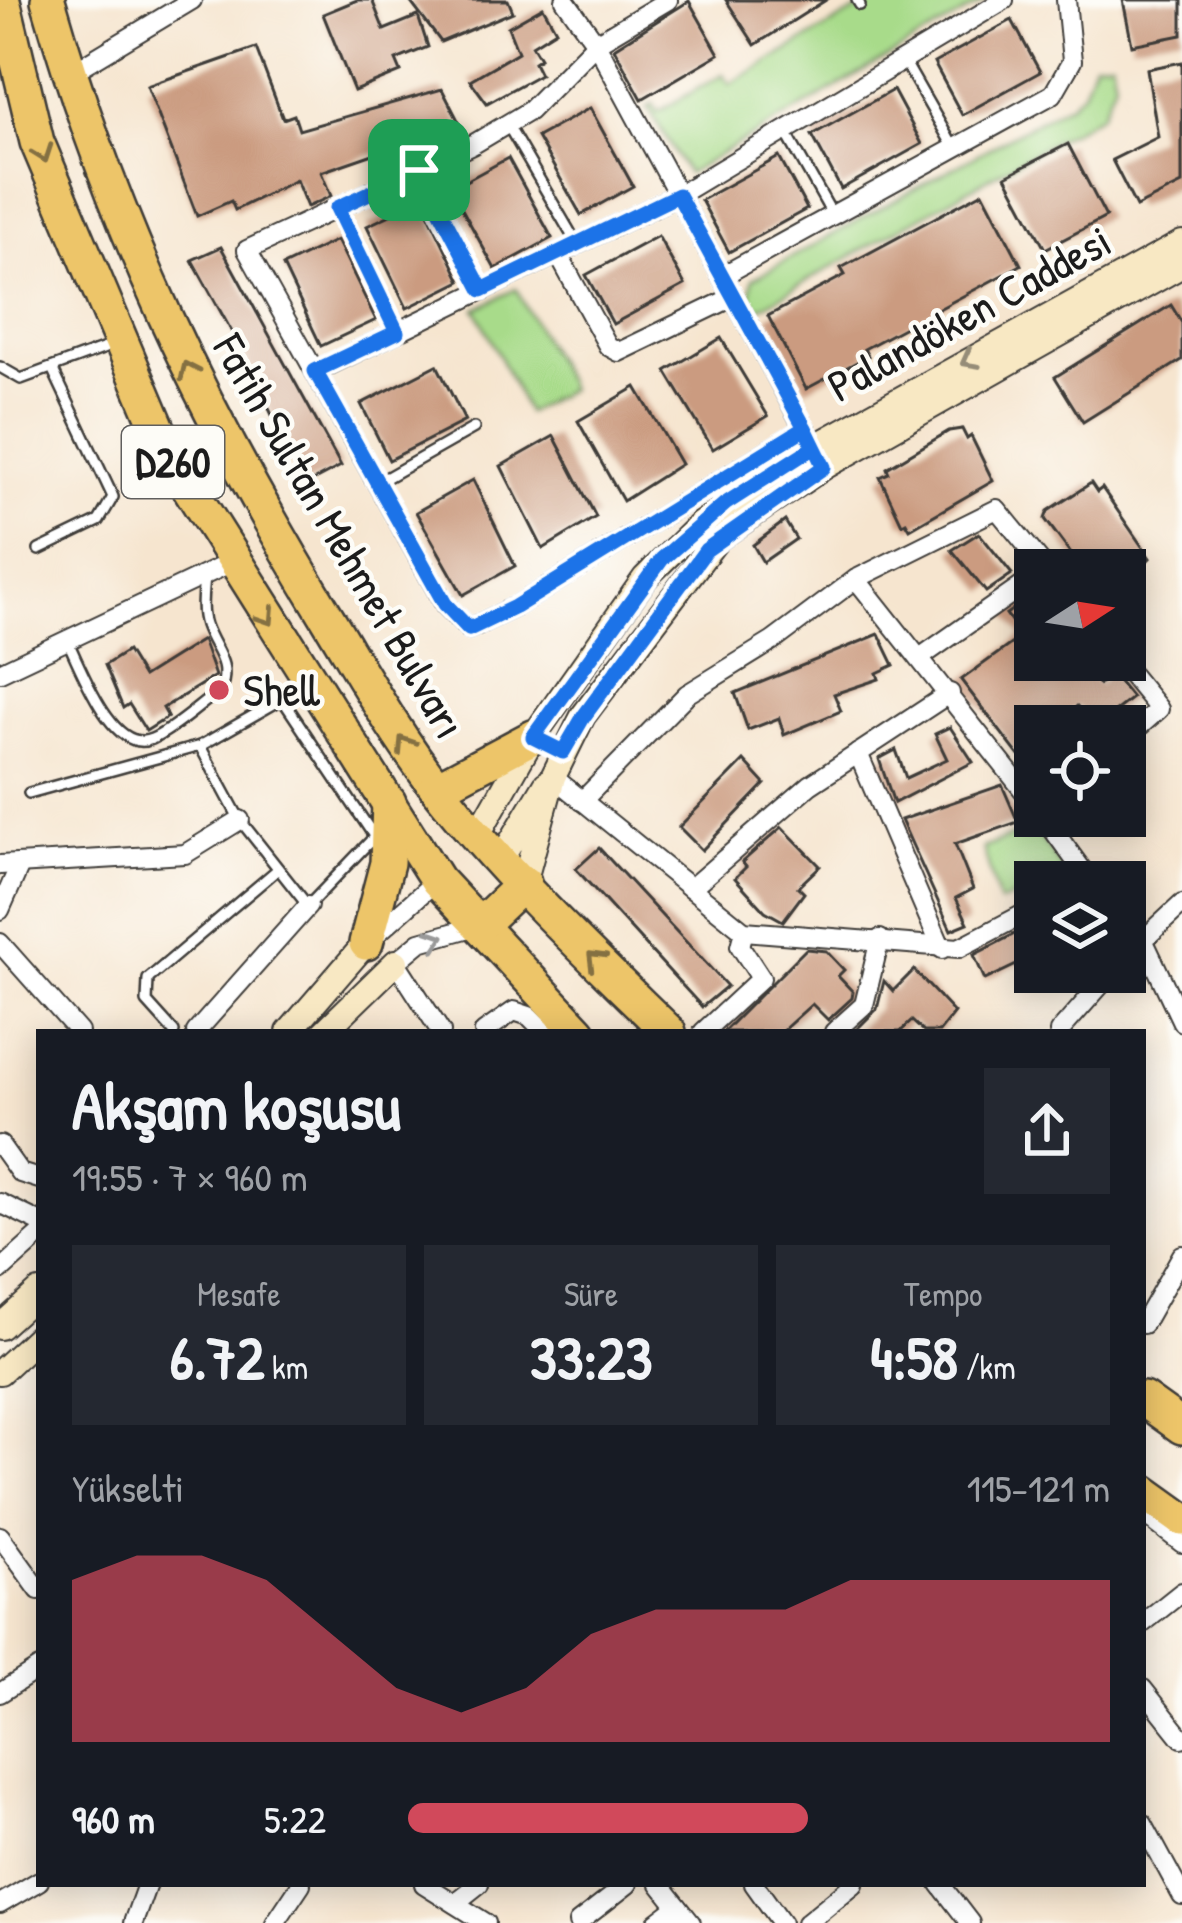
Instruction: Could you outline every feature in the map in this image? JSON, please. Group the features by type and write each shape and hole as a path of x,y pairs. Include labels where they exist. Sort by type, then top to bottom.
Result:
{"highway":[{"name":"Fatih Sultan Mehmet Bulvarı","path":"3,0 37,142 118,343 218,568 384,821 437,880"},
{"name":"Fatih Sultan Mehmet Bulvarı","path":"48,0 69,74 145,277 214,426 396,730 437,788 500,859 666,1029"},
{"path":"437,788 548,745"},
{"path":"366,943 387,863 384,821"},
{"path":"437,880 500,859"},
{"path":"480,925 500,859"},
{"name":"D260","path":"437,880 576,1029"},
{"path":"1146,1401 1182,1427"},
{"path":"1146,1501 1182,1519"}],"street":[{"path":"69,74 192,0"},
{"path":"565,0 596,43 814,448 469,629 445,604 247,250 419,170 529,111 596,43 668,0"},
{"path":"315,371 678,195 1004,0"},
{"path":"722,276 1042,102 1063,81 1073,48 1066,0"},
{"name":"Palandöken Caddesi","path":"500,859 548,745 662,559 725,504 814,448 1182,243"},
{"path":"558,254 608,346 619,352 733,297"},
{"name":"Palandöken Caddesi","path":"814,448 1182,265"},
{"path":"582,801 688,694 773,641 856,580 997,509 1029,549"},
{"path":"0,672 218,568"},
{"path":"856,580 1014,778"},
{"path":"921,657 1014,592"},
{"path":"1136,681 1159,710 1146,721"},
{"path":"691,888 811,785 950,693"},
{"name":"Palandöken Caddesi","path":"500,859 553,777 548,745"},
{"path":"858,752 942,949"},
{"path":"553,777 744,931 880,939 942,949 959,948 1014,919"},
{"path":"0,910 10,866 185,854 240,820"},
{"path":"292,1029 366,943 437,880"},
{"path":"1146,935 1182,904"},
{"path":"199,1029 308,906"},
{"path":"327,1029 420,942 480,925"},
{"path":"706,1029 761,978 740,946 744,931"},
{"path":"837,1029 864,1005 880,939"},
{"path":"0,943 76,1029"},
{"path":"1146,946 1182,1022"},
{"path":"396,962 439,1029"},
{"path":"1062,1029 1093,993"},
{"path":"488,1029 514,1011 529,1016 542,1029"},
{"path":"0,1145 20,1173 36,1178"},
{"path":"0,1203 36,1221"},
{"path":"0,1271 36,1239"},
{"path":"1146,1319 1182,1255"},
{"path":"0,1327 36,1295"},
{"path":"0,1372 36,1339"},
{"path":"1146,1501 1182,1543"},
{"path":"0,1536 36,1586"},
{"path":"1146,1621 1182,1592"},
{"path":"0,1693 36,1670"},
{"path":"1146,1692 1182,1738"},
{"path":"1146,1830 1182,1896"},
{"path":"0,1904 36,1883"},
{"path":"133,1923 146,1887"},
{"path":"275,1923 299,1887"},
{"path":"429,1887 487,1923"},
{"path":"454,1903 475,1887"},
{"path":"578,1923 624,1887"},
{"path":"663,1887 691,1923"},
{"path":"756,1887 782,1923"},
{"path":"806,1923 850,1887"},
{"path":"943,1887 970,1923"},
{"path":"657,1923 678,1906"}],"lane":[{"path":"903,59 954,148"},
{"path":"507,124 577,244"},
{"path":"784,128 832,214"},
{"path":"419,170 482,290"},
{"path":"337,208 397,332"},
{"path":"0,367 16,379 118,343"},
{"path":"39,550 99,521 113,496 52,368"},
{"path":"377,483 474,428"},
{"path":"68,642 116,732 131,740 151,740 221,690 227,666 204,622 218,568"},
{"path":"29,793 200,746 296,691"},
{"path":"200,746 240,820 308,906 384,821"},
{"path":"171,1029 146,1002 148,979 278,868"}],"green space":[{"path":"875,0 987,0 687,174 648,107 653,104 658,112 723,74 730,84"},
{"path":"1111,60 1115,81 1101,114 758,309 750,296 753,279 1070,103 1083,91 1094,62"},
{"path":"516,289 569,389 527,413 476,309"},
{"path":"1014,836 1040,837 1056,861 1014,861 1014,897 999,903 983,848"}],"building":[{"path":"357,0 372,0 384,30 418,16 428,47 396,60 401,72 354,91 323,14"},
{"path":"409,0 508,0 513,12 441,42"},
{"path":"726,0 826,0 755,45"},
{"path":"1123,0 1182,0 1182,35 1132,45"},
{"path":"689,1 719,54 642,99 614,48"},
{"path":"543,7 556,30 532,45 540,58 534,62 540,74 487,103 470,80 518,52 508,27"},
{"path":"1012,20 1040,72 962,115 934,63"},
{"path":"256,48 283,119 294,115 299,130 442,89 461,126 378,159 376,153 321,172 331,196 307,207 296,180 235,210 231,201 197,216 147,86"},
{"path":"1182,62 1182,184 1136,207 1112,160 1158,137 1147,69"},
{"path":"893,90 922,144 841,189 812,135"},
{"path":"590,108 633,186 581,215 537,137"},
{"path":"1068,144 1106,217 1045,249 1006,176"},
{"path":"779,157 807,209 729,252 701,200"},
{"path":"508,158 552,238 495,269 451,189"},
{"path":"983,192 1021,265 864,349 868,356 806,389 768,316 845,275 841,268"},
{"path":"422,200 461,281 407,308 367,226"},
{"path":"658,236 685,285 613,324 586,275"},
{"path":"337,240 376,320 321,346 283,266"},
{"path":"221,247 341,466 305,485 238,343 192,260"},
{"path":"1171,305 1182,323 1182,360 1083,422 1055,377"},
{"path":"721,338 768,416 713,449 666,371"},
{"path":"437,365 465,421 389,460 361,404"},
{"path":"636,387 681,464 623,501 578,421"},
{"path":"962,429 967,439 971,436 993,481 910,529 906,522 902,524 880,477 889,473 887,468 949,431"},
{"path":"554,436 596,517 543,549 501,466"},
{"path":"473,480 515,566 463,595 416,512"},
{"path":"1091,483 1097,492 1102,488 1144,549 1067,549 1045,519 1048,511"},
{"path":"785,521 796,539 763,562 753,545"},
{"path":"979,533 1012,574 986,592 952,550"},
{"path":"879,634 894,665 877,673 879,679 834,694 841,711 784,735 779,718 748,730 735,693"},
{"path":"202,640 215,676 163,708 168,717 146,731 129,704 123,708 105,665 127,651 143,677"},
{"path":"1014,642 1014,681 1096,681 1099,685 1118,681 1132,698 1123,705 1014,705 1014,749 961,680"},
{"path":"950,727 973,762 894,803 879,759 896,750 906,778 947,759 935,734"},
{"path":"744,761 765,784 702,850 679,827"},
{"path":"1002,785 1014,823 955,844 973,889 956,898 968,923 951,930 901,820"},
{"path":"782,827 820,866 798,887 804,893 783,921 765,911 735,878 746,867 742,862"},
{"path":"599,848 727,986 702,1007 576,869"},
{"path":"1014,934 1014,966 985,980 974,955"},
{"path":"806,949 826,951 844,970 838,976 853,992 828,1020 812,1004 784,1029 726,1029"},
{"path":"914,970 954,1013 941,1029 921,1029 912,1021 903,1029 857,1029 877,1009 884,981 893,991"}],"place":[{"name":"Shell","path":"219,690"}],"route":[{"path":"419,170 337,208 397,332 315,371 445,604 469,629 515,607 805,428 824,467 718,538 694,563 563,752 533,737 645,578 725,504 814,447 805,428 678,195 482,290 419,170"}]}
